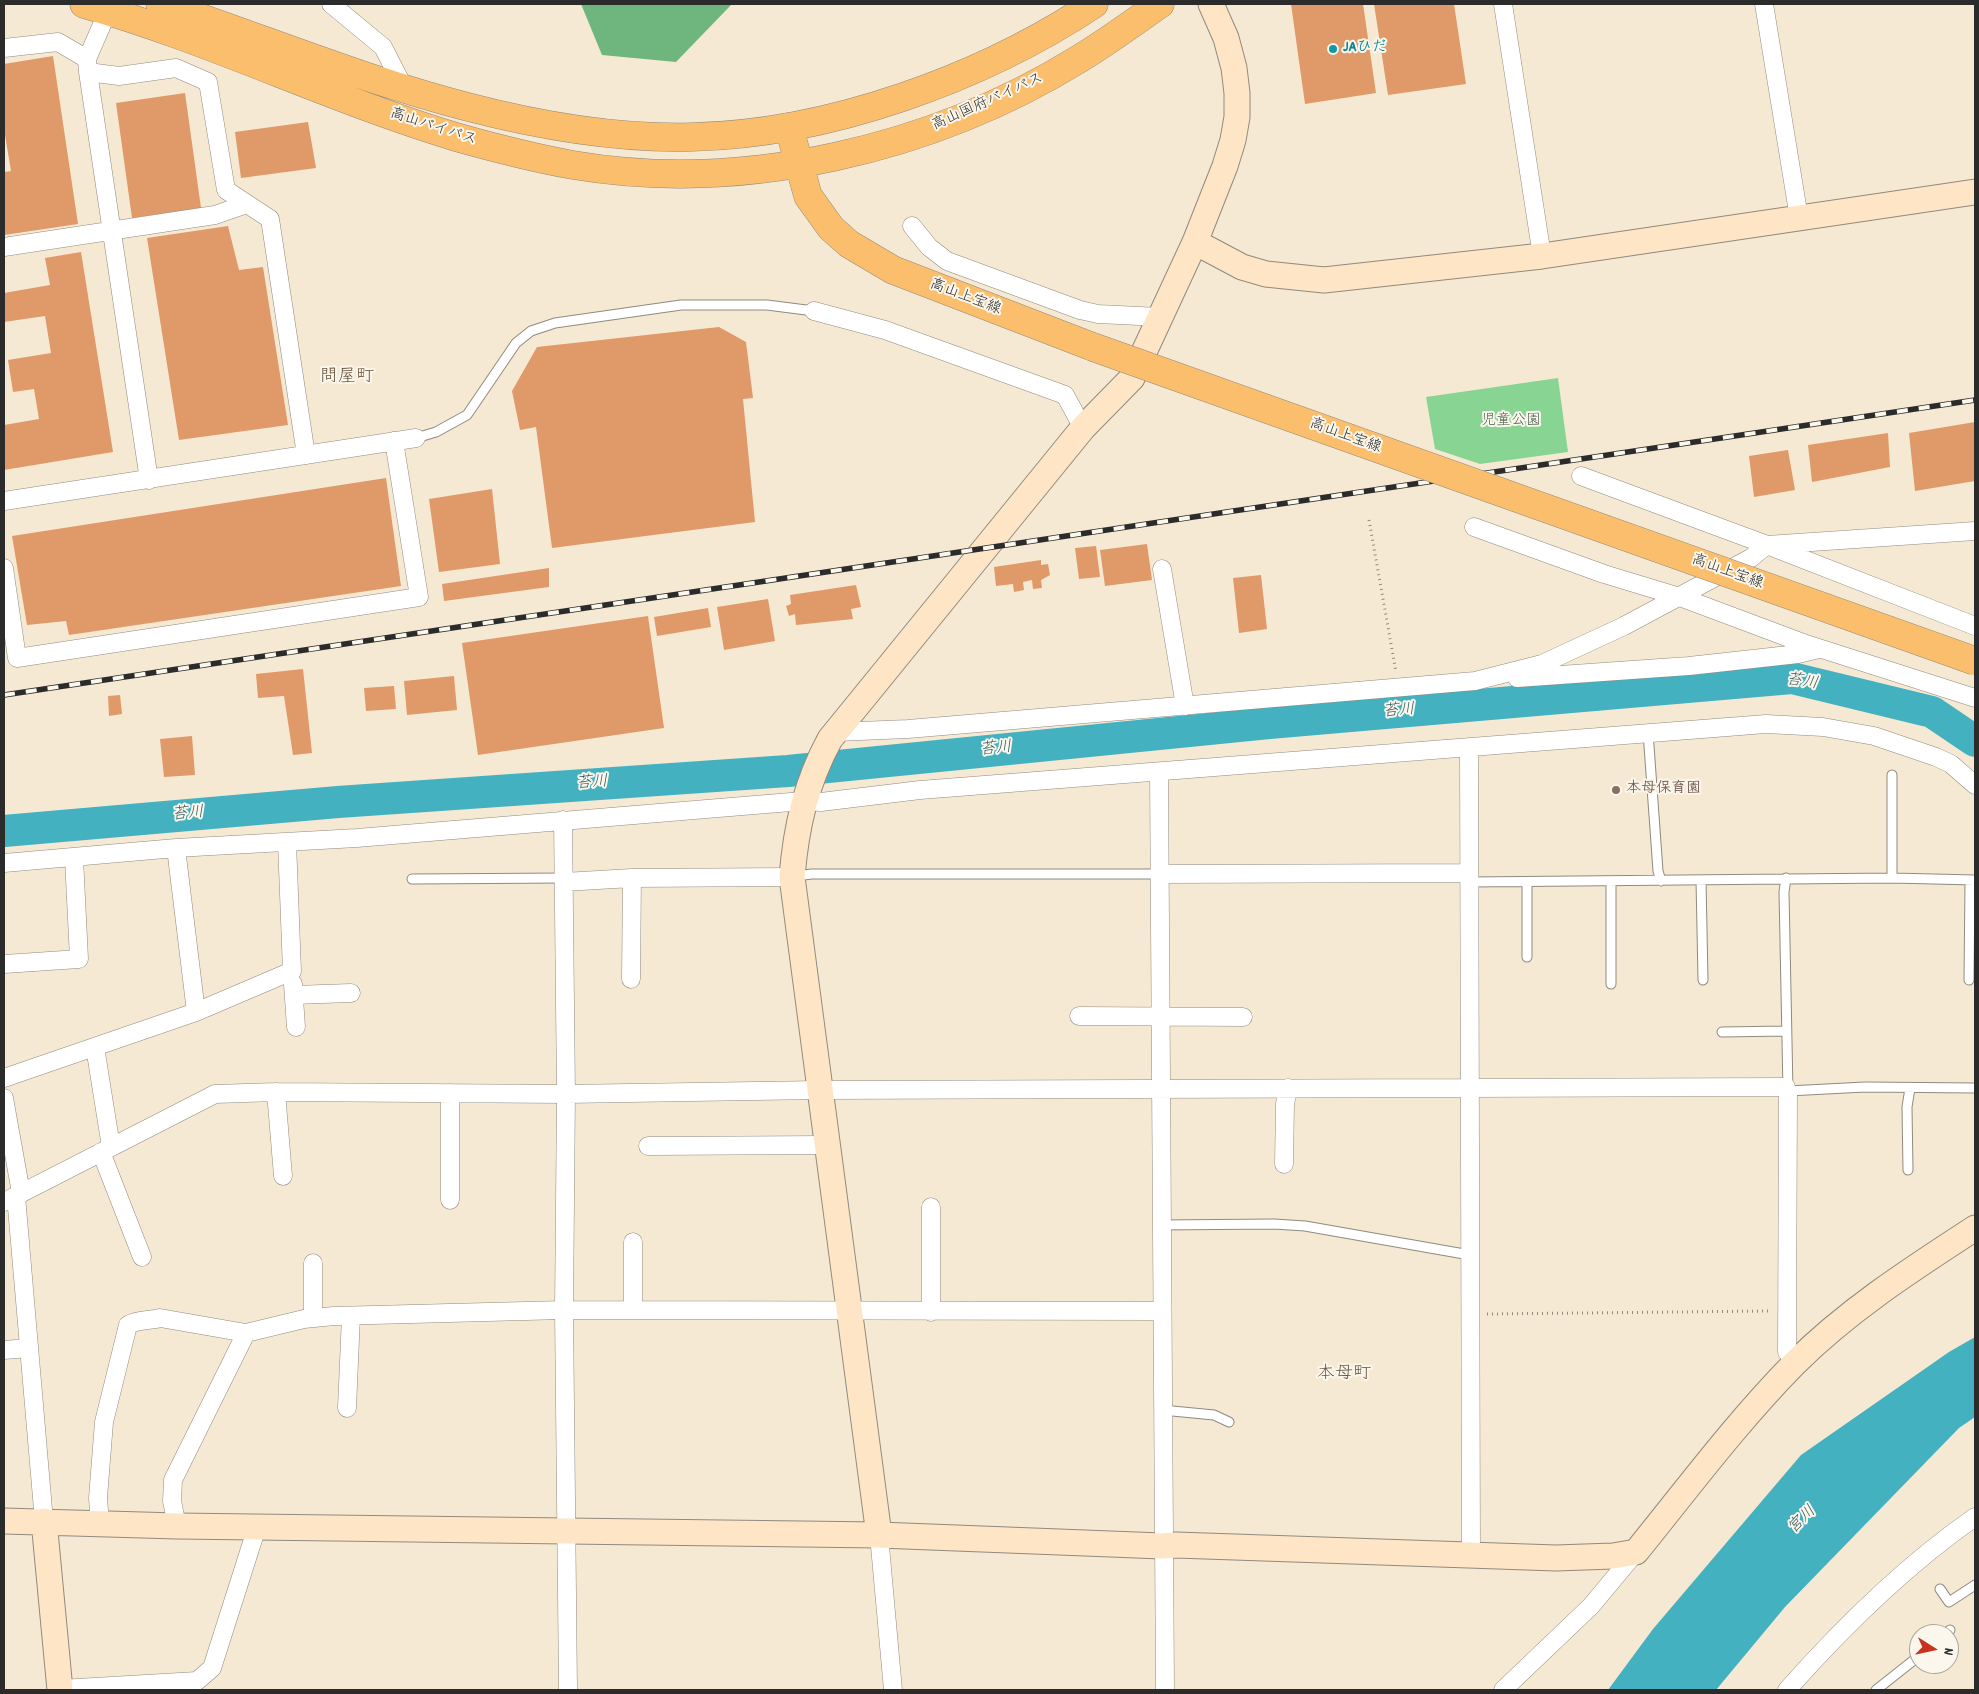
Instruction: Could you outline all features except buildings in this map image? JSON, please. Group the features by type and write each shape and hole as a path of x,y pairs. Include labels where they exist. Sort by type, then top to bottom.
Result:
{"main road":[{"name":"高山バイパス","path":"160,4 405,90 528,121 584,131 641,136 692,137 740,134 789,127"},
{"path":"789,127 873,105 929,86 1028,43 1094,4"},
{"name":"高山国府バイパス","path":"799,163 880,144 933,128 984,108 1032,86 1078,60 1160,4"},
{"name":"高山バイパス","path":"101,6 396,117 514,153 575,165 634,171 711,172 748,170 799,163"},
{"name":"高山上宝線","path":"789,127 808,196 817,211 831,228 868,257 894,270 1093,347 1975,661"}],"street":[{"path":"331,4 383,47 405,90"},
{"path":"893,1690 879,1535 848,1312 792,877 796,832 804,798 818,760 833,735 1083,428 1132,378 1195,242 1225,166 1237,117 1234,68 1226,38 1211,4"},
{"path":"1503,4 1542,256"},
{"path":"1764,4 1799,218"},
{"path":"101,6 88,65 149,480"},
{"path":"4,48 58,42 88,65 119,76 176,68 208,82 226,190 270,219 306,455"},
{"path":"1195,242 1242,266 1266,274 1295,279 1324,280 1542,256 1975,192"},
{"path":"4,247 215,215 246,204"},
{"path":"912,226 929,247 947,260 1080,310 1098,314 1160,316"},
{"path":"814,311 885,330 1065,395 1083,428"},
{"path":"4,501 416,438"},
{"path":"4,568 17,658 418,597 394,441"},
{"path":"1581,476 1767,545 1975,626"},
{"path":"1474,527 1604,574 1680,597 1973,699"},
{"path":"1475,681 1542,664 1624,626 1750,558 1767,545 1975,532"},
{"path":"1162,568 1185,706"},
{"path":"833,735 1399,687 1689,666 1798,654 1822,648"},
{"path":"4,863 176,848 287,842 563,820 804,798 821,802 920,790 1766,724 1823,726 1874,736 1951,764 1975,785"},
{"path":"1469,748 1471,1090 1470,1554"},
{"path":"1159,772 1162,1546 1165,1690"},
{"path":"563,820 566,1094 564,1310 568,1690"},
{"path":"287,842 296,1027"},
{"path":"176,848 196,1012"},
{"path":"4,964 79,959 74,858"},
{"path":"1159,874 1469,877"},
{"path":"565,880 792,877"},
{"path":"631,979 632,878"},
{"path":"4,1078 196,1012 292,971"},
{"path":"294,995 351,993"},
{"path":"1079,1016 1243,1016"},
{"path":"95,1048 106,1150 142,1257"},
{"path":"14,1197 215,1094 276,1092 566,1094 819,1090 1459,1087 1471,1090 1787,1089 1788,1352 1795,1363"},
{"path":"1284,1164 1284,1104 1288,1088"},
{"path":"276,1092 283,1176"},
{"path":"450,1094 450,1200"},
{"path":"4,1098 60,1690 197,1681 212,1668 257,1527"},
{"path":"648,1146 826,1145"},
{"path":"931,1207 931,1312"},
{"path":"1504,1690 1591,1606 1763,1397 1795,1363 1875,1294 1975,1228"},
{"path":"633,1242 633,1310"},
{"path":"312,1263 313,1318"},
{"path":"100,1524 98,1498 104,1422 128,1325 136,1320 148,1321 160,1318 246,1333 313,1318 564,1310 848,1312 1162,1311"},
{"path":"346,1408 351,1316"},
{"path":"177,1526 172,1501 173,1480 246,1333"},
{"path":"4,1350 29,1348"},
{"path":"1787,1690 1800,1683 1820,1653 1918,1560 1975,1517"},
{"path":"4,1521 177,1526 879,1535 1162,1546 1591,1558 1636,1552"}],"lane":[{"path":"416,438 436,432 467,415 482,396 502,360 516,343 532,331 555,323 681,304 767,305 814,311"},
{"path":"1648,732 1658,872 1661,881"},
{"path":"1892,775 1892,878"},
{"path":"792,877 812,874 1159,874"},
{"path":"1469,877 1527,883 1786,878 1973,880 1968,980"},
{"path":"1786,878 1787,1089 1975,1088"},
{"path":"412,879 565,880"},
{"path":"1701,880 1703,980"},
{"path":"1611,984 1612,882"},
{"path":"1527,883 1527,957"},
{"path":"1722,1032 1786,1031"},
{"path":"1908,1170 1907,1106 1910,1088"},
{"path":"1160,1225 1274,1224 1305,1226 1470,1255"},
{"path":"1162,1410 1214,1414 1228,1422"},
{"path":"1940,1589 1949,1602 1975,1585"},
{"path":"1876,1690 1909,1664"}],"path":[{"path":"1369,520 1399,687"},
{"path":"1470,1312 1485,1314 1787,1311"}],"green space":[{"path":"581,4 732,4 676,62 602,55"},
{"name":"児童公園","path":"1558,378 1568,452 1480,464 1435,449 1426,397"}],"water":[{"name":"宮川","path":"1975,1337 1975,1417 1959,1428 1785,1607 1716,1690 1608,1690 1653,1629 1801,1455 1949,1352"}],"waterway":[{"name":"苔川","path":"4,831 338,802 788,771 1269,723 1792,678 1932,712 1975,741"}],"railway":[{"path":"4,695 1975,400"}],"place":[{"name":"JAひだ","path":"1333,49"},
{"name":"本母保育園","path":"1616,790"}],"district":[{"name":"問屋町","path":"347,379"},
{"name":"本母町","path":"1344,1376"}]}
